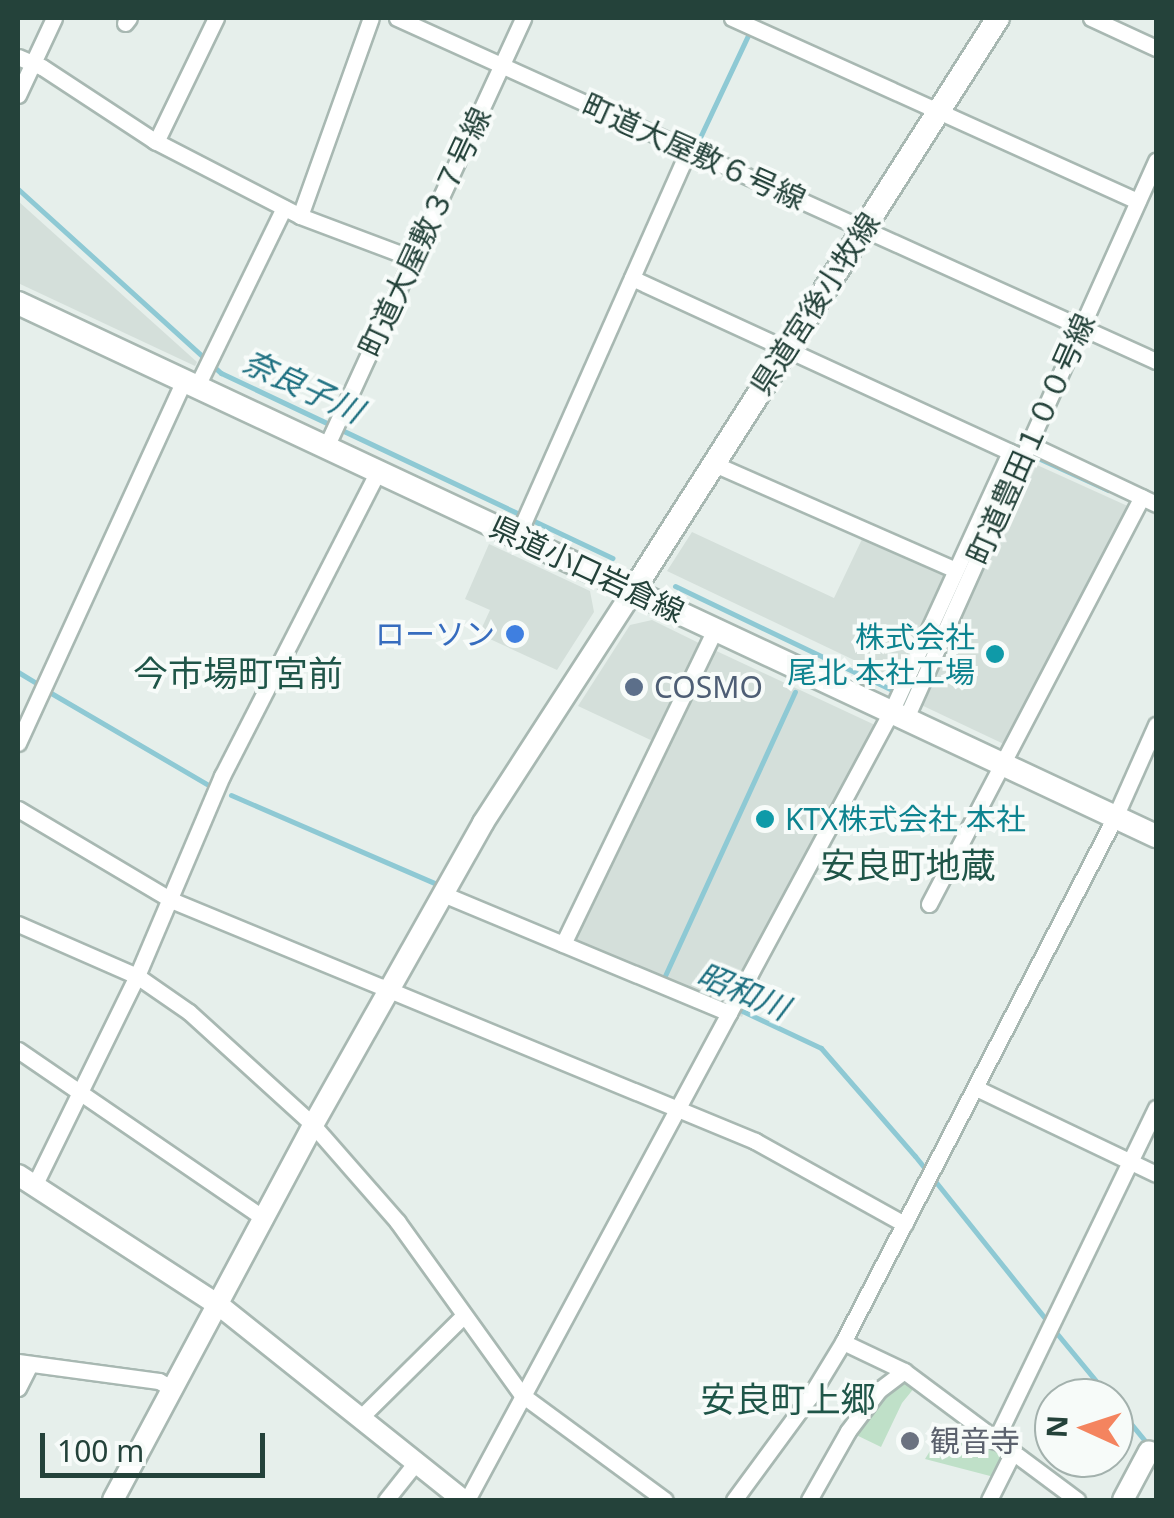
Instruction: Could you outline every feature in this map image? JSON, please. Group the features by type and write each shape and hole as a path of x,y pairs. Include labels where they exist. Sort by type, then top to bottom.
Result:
{"main road":[{"name":"県道宮後小牧線","path":"628,598 998,18"},
{"name":"県道小口岩倉線","path":"18,303 517,536 628,598 716,630 1156,836"}],"street":[{"path":"18,94 25,60 54,18"},
{"path":"156,142 216,18"},
{"path":"300,216 371,18"},
{"name":"町道大屋敷６号線","path":"396,18 1156,361"},
{"name":"町道大屋敷３７号線","path":"326,447 523,18"},
{"path":"732,18 1138,201"},
{"path":"1090,18 1156,48"},
{"path":"25,60 156,142 284,208 412,258"},
{"path":"517,536 688,152"},
{"name":"町道豊田１００号線","path":"898,715 1156,161"},
{"path":"18,744 190,383 284,208"},
{"path":"632,278 1020,451 1149,500 929,904"},
{"path":"378,471 222,776 137,976 79,1092 23,1180 220,1306 465,1500 676,1107 898,715 955,570 1020,451"},
{"path":"714,464 955,570"},
{"path":"112,1500 446,889 628,598"},
{"path":"566,939 716,630"},
{"path":"734,1500 809,1398 843,1342 1115,816 1156,725"},
{"path":"18,810 171,900 755,1140 904,1224"},
{"path":"446,889 732,1007"},
{"path":"18,924 137,976 189,1012 314,1125 397,1221 522,1395 665,1500"},
{"path":"18,1050 265,1219"},
{"path":"976,1088 1156,1174"},
{"path":"996,1441 1156,1108"},
{"path":"360,1418 464,1315"},
{"path":"843,1342 904,1371 1077,1500"},
{"path":"18,1388 24,1363 159,1381 174,1390"},
{"path":"809,1500 848,1430 879,1390 904,1371"},
{"path":"1123,1500 1153,1444"},
{"path":"988,1500 1012,1454"},
{"path":"386,1500 417,1461"}],"shaded area":[{"path":"18,201 197,362 195,366 18,283"},
{"path":"1026,460 1132,508 1008,746 917,703"},
{"path":"692,532 834,598 864,535 947,571 898,681 667,571"},
{"path":"489,544 590,591 594,612 557,670 479,634 490,610 465,599"},
{"path":"652,620 703,645 657,743 578,706 630,625"},
{"path":"710,648 878,726 742,1017 574,939"}],"green space":[{"path":"904,1371 919,1382 902,1403 881,1447 848,1431"},
{"path":"964,1425 1002,1451 1004,1457 994,1477 925,1459 938,1438 950,1440"}],"waterway":[{"path":"695,148 749,33"},
{"name":"奈良子川","path":"18,189 221,373 613,558"},
{"name":"奈良子川","path":"1027,453 1108,490"},
{"name":"奈良子川","path":"675,586 907,697 924,659"},
{"name":"昭和川","path":"18,672 36,683"},
{"path":"663,980 795,692"},
{"name":"昭和川","path":"51,693 212,787"},
{"name":"昭和川","path":"231,795 439,885"},
{"name":"昭和川","path":"736,1008 821,1048 915,1156 1047,1321"},
{"name":"昭和川","path":"1054,1330 1094,1378"},
{"name":"昭和川","path":"1134,1427 1150,1447"}],"place":[{"name":"ローソン","path":"515,634"},
{"name":"株式会社 尾北 本社工場","path":"995,654"},
{"name":"COSMO","path":"634,687"},
{"name":"KTX株式会社 本社","path":"765,819"},
{"name":"観音寺","path":"910,1441"}],"district":[{"name":"今市場町宮前","path":"238,673"},
{"name":"安良町地蔵","path":"908,865"},
{"name":"安良町上郷","path":"788,1399"}]}
